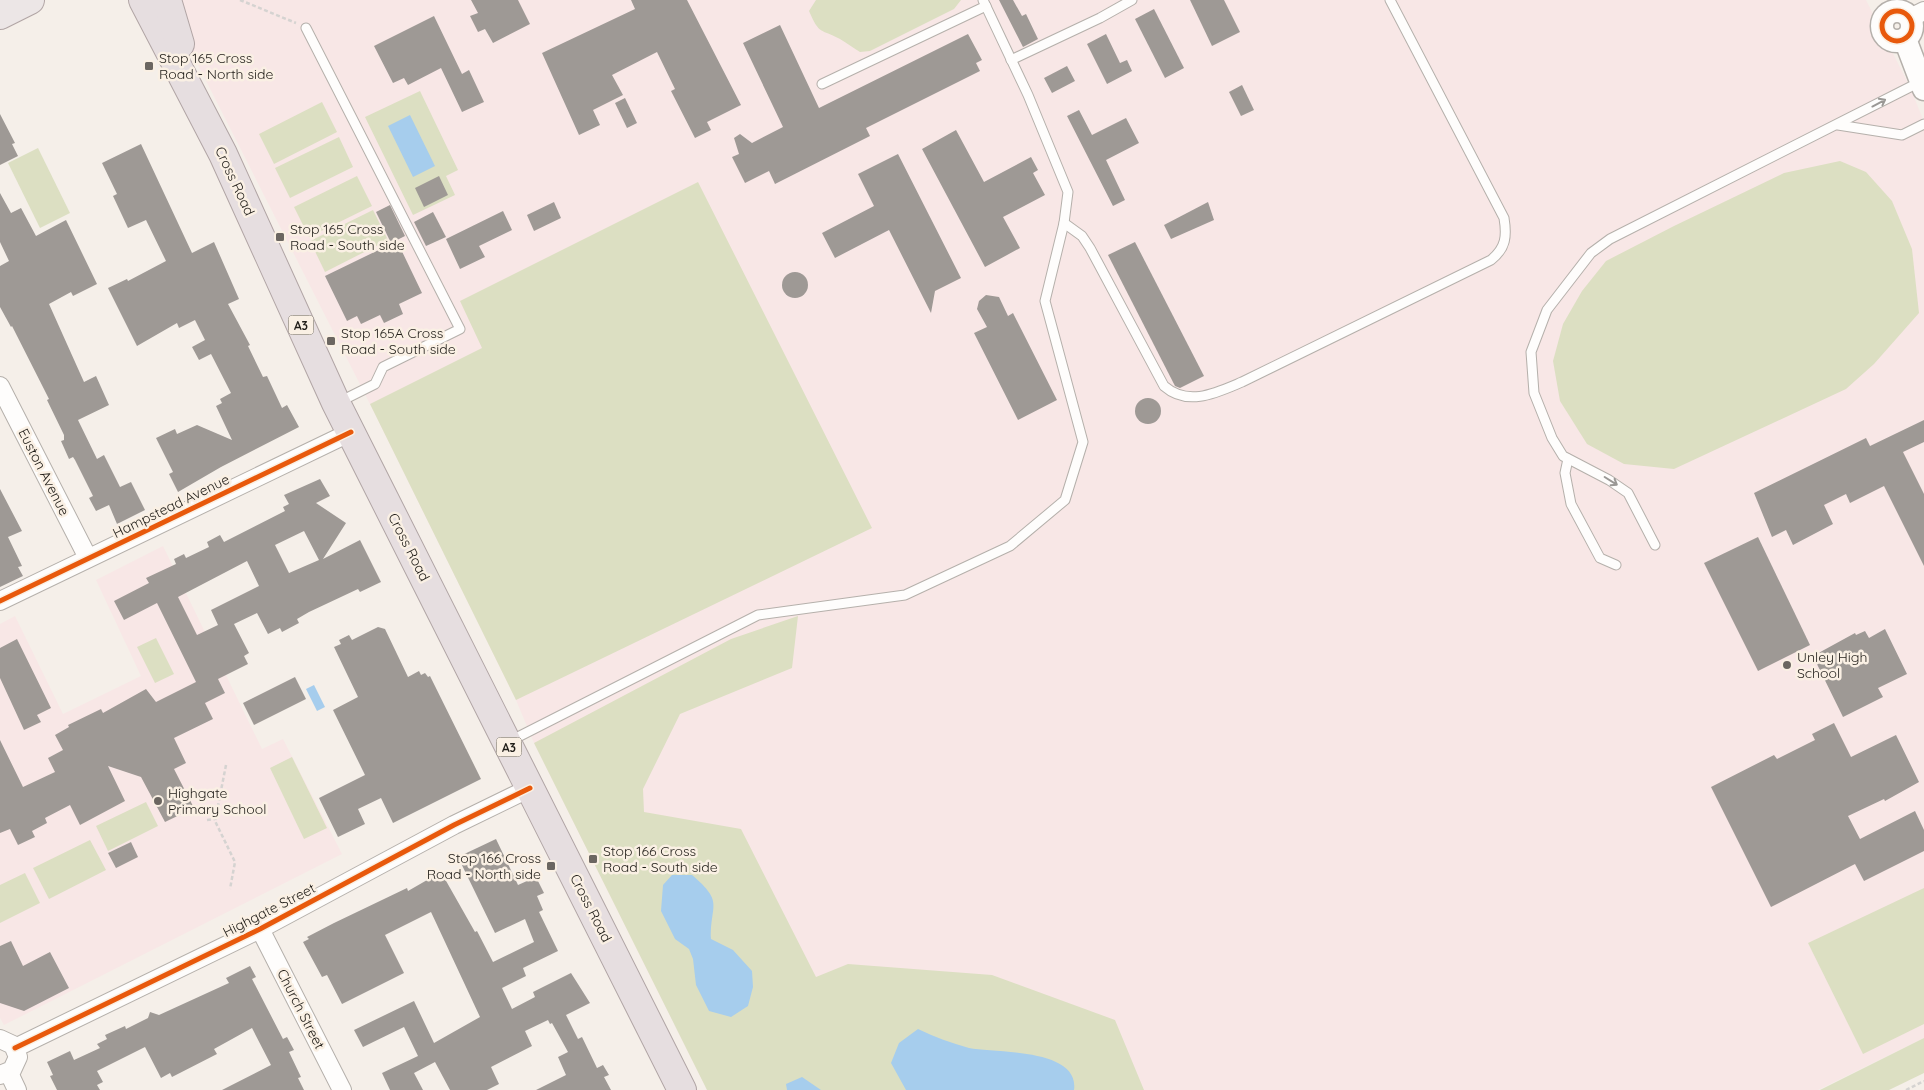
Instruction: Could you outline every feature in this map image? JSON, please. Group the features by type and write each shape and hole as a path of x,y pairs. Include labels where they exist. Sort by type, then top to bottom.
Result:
{"highway":[{"name":"Cross Road","path":"143,0 223,154 336,403 682,1090"},
{"path":"167,0 173,25 223,154"}],"main road":[{"path":"0,15 30,0"}],"street":[{"path":"1884,7 1883,32 1891,40 1913,23 1922,85"},
{"name":"Euston Avenue","path":"0,386 88,558"},
{"name":"Hampstead Avenue","path":"0,600 351,432"},
{"name":"Highgate Street","path":"15,1048 260,929 454,825 530,788"},
{"name":"Church Street","path":"260,929 342,1090"},
{"path":"0,1039 10,1042 15,1048 17,1062 4,1074 17,1090"}],"lane":[{"path":"1011,60 1100,18 1132,0"},
{"path":"1064,222 1082,236 1090,248 1164,386 1172,393 1189,397 1217,392 1242,382 1491,260 1501,252 1505,243 1507,233 1504,218 1390,0"},
{"path":"507,743 758,615 905,595 1010,546 1065,500 1083,442 1045,301 1064,222 1068,192 1011,60 984,3 822,84"},
{"path":"306,28 460,329 383,367 375,384 336,403"},
{"path":"1655,545 1628,493 1610,480 1568,459 1552,438 1534,393 1531,352 1547,310 1591,253 1610,240 1838,125 1922,85"},
{"path":"1838,125 1902,135 1924,124"},
{"path":"1568,459 1564,473 1571,504 1600,558 1616,565"}],"path":[{"path":"240,0 306,28"},
{"path":"226,765 216,819 235,862 230,889"},
{"path":"207,820 216,819"},
{"path":"1906,1090 1924,1081"}],"shaded area":[{"path":"165,0 1866,0 1910,87 1924,122 1924,1038 1818,1090 707,1090 534,743 516,700 370,404"},
{"name":"Highgate Primary School","path":"163,546 262,749 283,739 342,854 4,1025 0,1018 0,624 15,616 63,714 141,676 96,580"}],"green space":[{"path":"816,0 961,0 954,9 870,51 860,52 818,28 809,11"},
{"path":"420,91 458,170 446,176 455,195 413,215 365,117"},
{"path":"322,102 337,132 274,164 259,134"},
{"path":"339,137 353,167 290,198 275,168"},
{"path":"38,148 70,213 40,228 8,163"},
{"path":"1840,161 1866,172 1892,201 1912,249 1919,313 1874,364 1846,389 1674,469 1624,464 1587,444 1560,401 1553,361 1563,324 1582,291 1606,261 1784,173"},
{"path":"357,176 372,206 309,237 294,207"},
{"path":"698,182 872,528 516,700 370,404 482,348 460,301"},
{"path":"373,210 388,240 325,272 310,241"},
{"path":"798,616 792,668 680,714 643,789 644,812 741,829 816,977 848,964 992,975 1115,1020 1144,1090 707,1090 534,743 731,639"},
{"path":"156,638 174,674 155,683 137,647"},
{"path":"292,757 327,828 304,839 270,768"},
{"path":"146,802 158,826 108,851 96,826"},
{"path":"90,840 106,870 49,899 33,868"},
{"path":"25,873 40,903 0,923 0,885"},
{"path":"1924,888 1924,1024 1863,1054 1808,943"},
{"path":"1924,1038 1924,1073 1889,1090 1820,1090"}],"water":[{"path":"410,115 435,166 413,177 388,126"},
{"path":"314,685 325,707 317,711 306,689"},
{"path":"672,875 692,875 709,892 714,904 711,939 733,950 752,971 753,987 748,1006 731,1017 709,1011 696,985 693,959 689,949 675,939 661,911 663,885"},
{"path":"918,1029 943,1040 969,1048 1015,1052 1050,1060 1064,1066 1072,1076 1074,1090 906,1090 891,1063 899,1043"},
{"path":"802,1077 821,1090 787,1090 786,1084"}],"building":[{"path":"471,0 518,0 530,24 493,43 485,29 478,32 470,16 478,13"},
{"path":"631,0 687,0 741,105 707,122 711,130 695,138 671,91 675,89 657,52 612,75 623,95 593,110 600,125 579,135 542,53 635,9"},
{"path":"999,0 1013,0 1022,16 1026,14 1038,39 1023,47"},
{"path":"1190,0 1224,0 1240,32 1212,46"},
{"path":"1154,9 1184,68 1165,78 1135,19"},
{"path":"434,16 462,74 469,70 484,102 462,112 441,68 408,85 404,78 393,83 374,46"},
{"path":"780,25 819,108 968,34 982,60 976,63 980,71 866,128 870,136 775,184 769,171 745,183 732,157 739,154 734,138 740,134 752,143 783,127 743,43"},
{"path":"1106,34 1120,63 1127,60 1132,71 1107,84 1087,44"},
{"path":"1067,66 1075,81 1052,93 1044,78"},
{"path":"1242,85 1254,110 1241,116 1229,92"},
{"path":"625,98 637,123 627,128 615,103"},
{"path":"1079,110 1092,135 1126,118 1139,143 1106,160 1125,200 1113,206 1067,116"},
{"path":"0,114 15,143 12,144 18,156 0,165"},
{"path":"956,130 984,182 1031,157 1038,170 1033,173 1045,195 1003,217 1020,248 985,267 922,149"},
{"path":"141,144 192,253 214,242 239,299 228,304 250,345 248,346 263,377 267,376 282,408 287,405 299,427 221,467 178,492 169,474 173,472 156,438 175,429 177,434 197,425 232,440 216,406 222,403 220,399 231,393 211,354 199,360 192,347 205,340 195,320 179,328 177,323 137,346 108,288 127,279 128,281 166,261 146,220 128,228 113,196 117,194 102,163"},
{"path":"898,154 961,278 935,291 931,313 889,230 835,258 822,233 874,206 858,174"},
{"path":"439,176 448,195 424,207 415,188"},
{"path":"0,193 11,213 21,208 36,236 66,220 97,284 73,296 71,292 49,304 84,382 96,376 109,405 78,420 97,459 104,455 120,487 131,482 145,510 117,524 109,505 96,511 89,498 93,496 75,460 73,457 69,459 61,441 64,440 64,435 47,400 49,399 12,326 0,307 0,266 9,261 0,242"},
{"path":"554,202 561,218 534,231 527,215"},
{"path":"1208,202 1214,220 1171,239 1164,225"},
{"path":"390,205 405,236 391,243 376,212"},
{"path":"503,211 512,230 479,246 485,257 460,269 446,239"},
{"path":"433,212 446,237 426,246 414,222"},
{"path":"397,241 422,293 399,304 403,314 384,323 380,315 361,324 357,316 347,321 325,276"},
{"path":"1135,242 1204,376 1180,388 1175,386 1108,255"},
{"path":"795,272 804,276 808,285 804,294 795,298 786,294 782,285 786,276"},
{"path":"986,295 999,297 1008,316 1013,313 1057,400 1018,420 974,333 987,327 977,309 979,301"},
{"path":"1148,398 1157,402 1161,411 1157,420 1148,424 1139,420 1135,411 1139,402"},
{"path":"1924,420 1924,442 1903,452 1924,494 1924,566 1884,486 1850,503 1846,494 1824,505 1833,524 1793,545 1786,530 1772,537 1754,493 1866,438 1870,446"},
{"path":"320,479 330,496 316,503 346,523 323,559 360,540 381,582 360,592 358,589 309,612 297,619 299,623 282,632 280,628 268,634 257,613 234,624 249,653 244,656 248,664 218,679 225,693 205,703 213,719 174,738 186,763 174,769 194,808 165,822 141,777 108,766 125,801 80,825 70,805 45,818 47,823 32,831 35,837 18,845 10,829 0,833 0,740 23,787 55,772 48,758 63,750 55,735 69,727 68,725 101,709 103,713 146,689 156,702 196,682 157,603 124,620 114,601 149,583 146,578 176,564 174,559 184,554 186,558 209,547 207,542 220,535 224,542 285,511 283,507 289,504 284,495","holes":["304,531 319,560 289,573 275,545","247,561 259,586 211,610 218,625 197,635 178,597"]},
{"path":"0,489 22,531 8,537 22,566 18,567 23,576 0,587"},
{"path":"1758,537 1810,645 1758,671 1704,563"},
{"path":"378,627 385,629 408,677 419,671 421,675 425,673 428,677 430,676 481,779 393,823 381,798 358,809 365,824 338,837 319,798 365,775 333,710 358,697 334,647 341,644 339,640 349,635 352,640"},
{"path":"1885,629 1907,674 1878,688 1883,697 1843,717 1813,656 1855,633 1856,635 1865,631 1869,638"},
{"path":"17,639 51,708 37,715 41,722 24,730 0,678 0,648"},
{"path":"295,677 306,699 254,725 243,703"},
{"path":"1834,723 1851,757 1896,735 1919,782 1885,801 1884,799 1848,816 1860,839 1915,811 1924,830 1924,851 1864,881 1855,864 1771,907 1711,787 1774,755 1777,759 1815,740 1812,734"},
{"path":"496,839 518,885 536,877 544,893 537,896 543,910 539,912 558,951 523,968 526,976 502,988 512,1009 535,997 533,992 571,973 590,1003 566,1015 578,1039 582,1037 597,1068 603,1065 609,1075 604,1077 611,1090 536,1090 566,1075 558,1057 568,1052 552,1023 550,1024 548,1020 525,1031 532,1046 491,1067 499,1084 487,1090 450,1090 435,1062 414,1073 423,1090 390,1090 382,1073 418,1056 404,1027 363,1047 354,1030 414,1001 434,1043 480,1017 431,912 385,935 404,973 342,1004 327,975 322,977 303,942 309,939 307,937 334,923 407,888 408,891 441,872 475,932 477,931 493,962 534,942 525,919 495,933 458,857"},
{"path":"131,842 138,857 116,868 108,853"},
{"path":"11,941 23,966 50,952 69,988 24,1011 0,1003 0,946"},
{"path":"250,966 256,977 252,979 283,1039 287,1037 294,1050 289,1052 301,1077 298,1078 304,1090 222,1090 271,1065 252,1028 214,1049 217,1054 172,1077 170,1073 161,1078 145,1047 97,1071 103,1082 97,1085 100,1090 57,1090 50,1076 53,1075 47,1062 70,1051 74,1060 100,1048 97,1044 107,1039 105,1035 125,1026 126,1029 148,1018 150,1012 159,1015 229,983 226,978"}],"cycle path":[{"path":"1897,11 1908,15 1912,26 1908,37 1897,41 1886,37 1882,26 1886,15 1897,11"},
{"path":"0,601 351,432"},
{"path":"15,1048 260,929 454,825 530,788"}],"place":[{"name":"Stop 165 Cross Road - North side","path":"149,66"},
{"name":"Stop 165 Cross Road - South side","path":"280,237"},
{"name":"Stop 165A Cross Road - South side","path":"331,341"},
{"name":"Unley High School","path":"1787,665"},
{"name":"Highgate Primary School","path":"158,801"},
{"name":"Stop 166 Cross Road - South side","path":"593,859"},
{"name":"Stop 166 Cross Road - North side","path":"551,866"}]}
